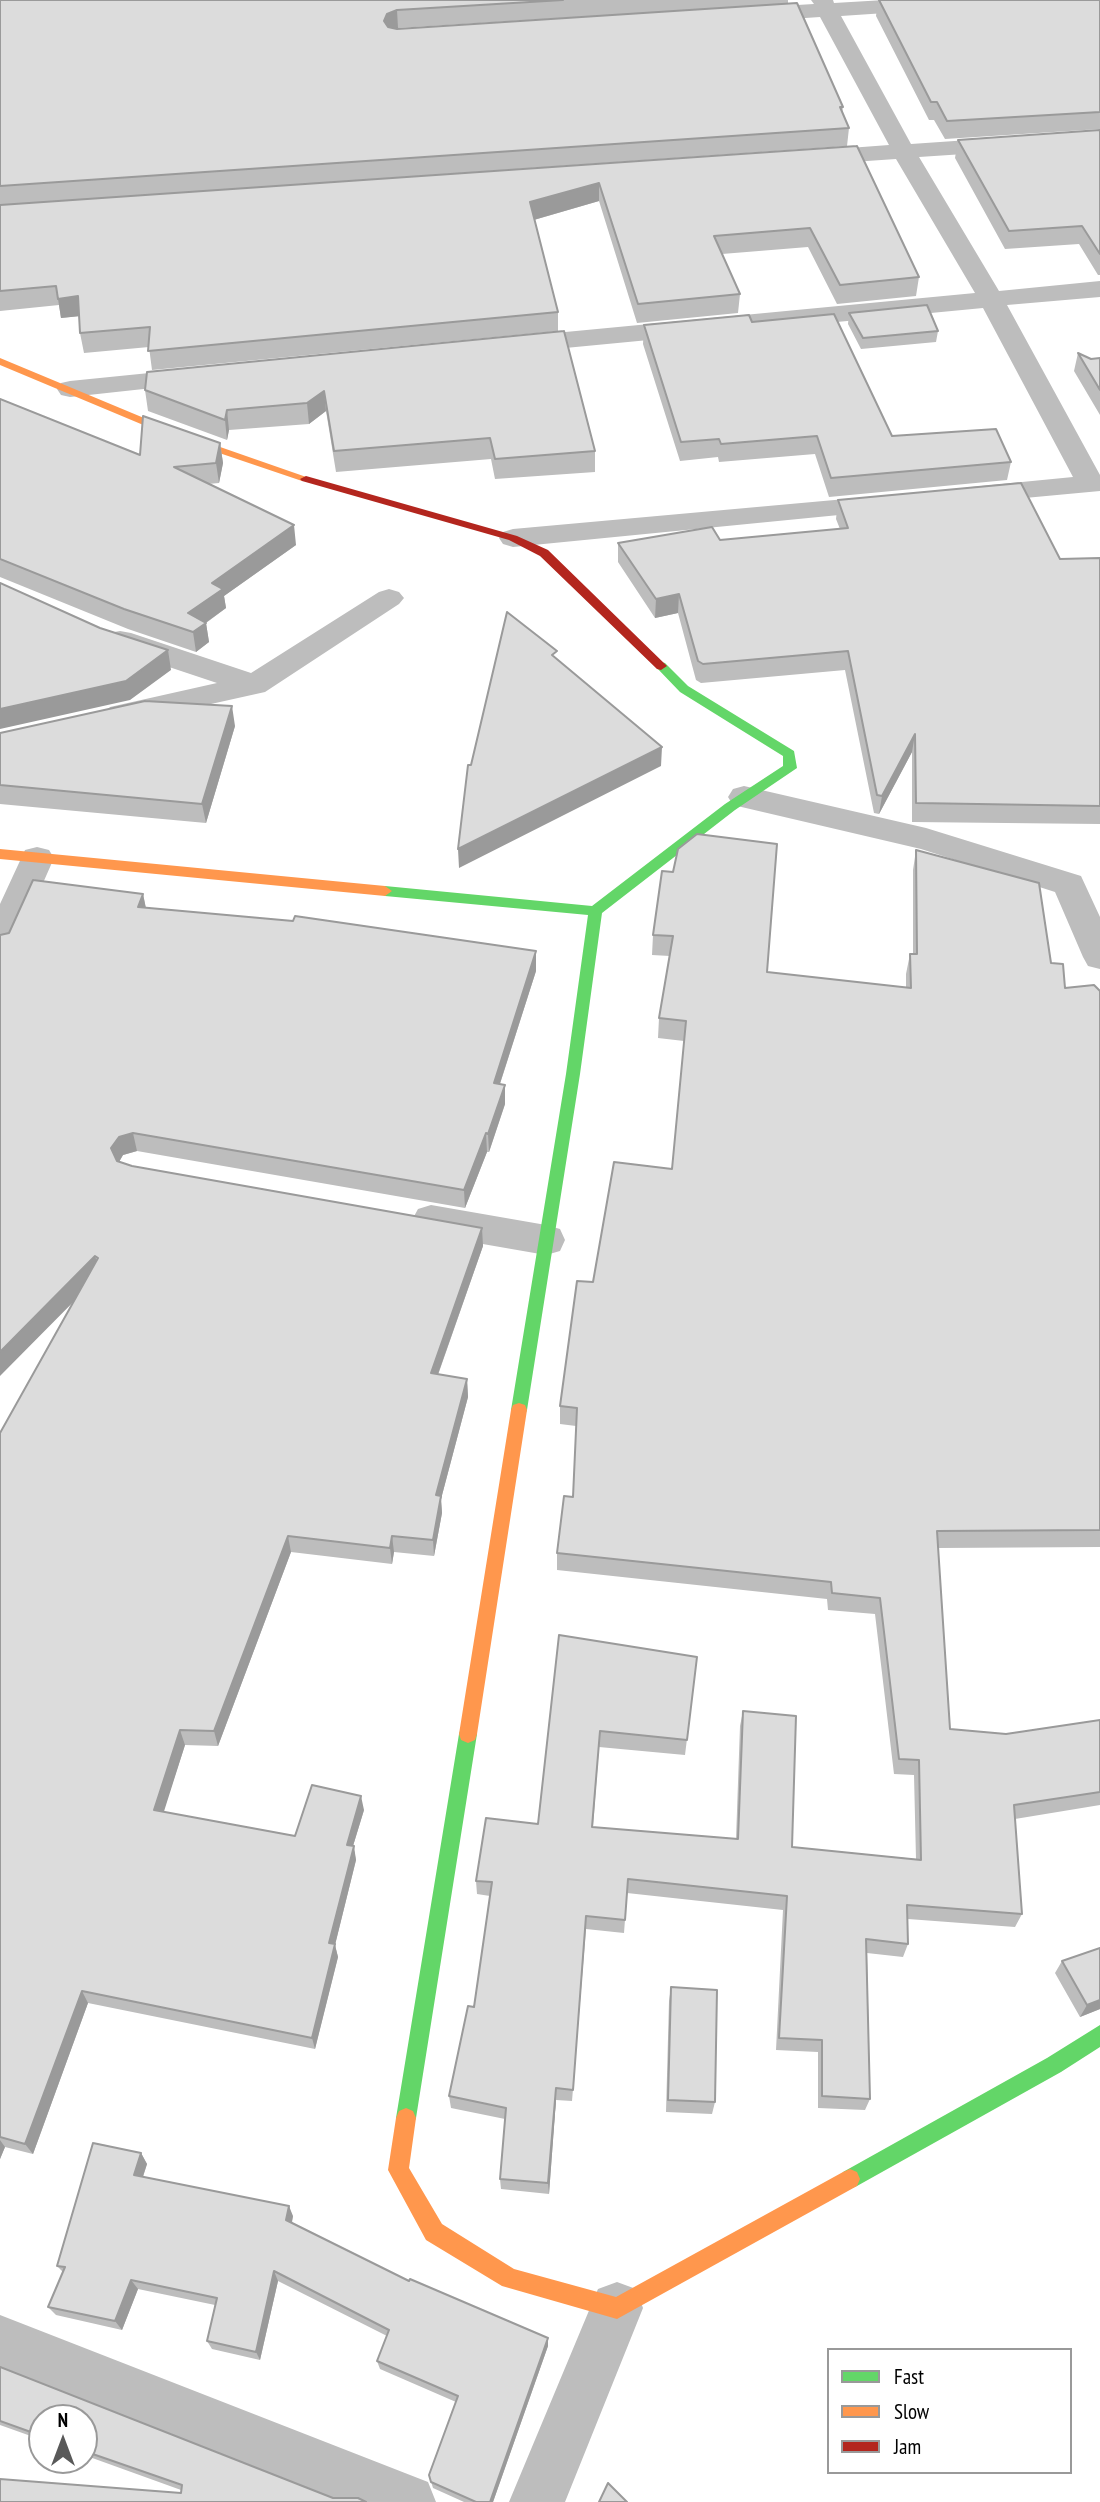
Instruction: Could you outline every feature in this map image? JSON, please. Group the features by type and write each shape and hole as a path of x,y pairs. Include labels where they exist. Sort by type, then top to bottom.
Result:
{"street":[{"path":"730,16 825,5 990,0"},
{"path":"513,538 1096,484 904,152 825,5"},
{"path":"779,160 1100,138"},
{"path":"482,348 990,297 1100,289"},
{"path":"0,361 176,435 334,488 513,538 544,553 684,689 789,754 790,768 744,797 595,911 0,853"},
{"path":"70,389 221,374"},
{"path":"97,719 254,685 389,598"},
{"path":"93,628 254,685"},
{"path":"744,797 926,839 1069,884 1097,939"},
{"path":"0,942 37,858"},
{"path":"595,911 547,1240 398,2170 434,2232 510,2278 617,2308"},
{"path":"396,1214 547,1240"},
{"path":"537,2502 617,2308 1054,2065 1100,2035"},
{"path":"0,2342 408,2502"}],"building":[{"path":"0,0 563,0 397,10 387,14 384,21 388,27 397,29 797,3 843,107 840,107 849,128 0,186"},
{"path":"879,0 1100,0 1100,112 947,121 937,102 931,102"},
{"path":"1100,130 1100,254 1082,226 1009,231 958,140"},
{"path":"857,146 919,277 840,285 810,228 714,236 740,294 638,304 599,183 530,202 558,312 148,351 150,327 80,333 78,296 58,299 56,286 0,291 0,205"},
{"path":"927,305 938,331 863,338 849,313"},
{"path":"834,314 892,436 996,429 1011,462 831,478 817,436 721,444 719,439 681,442 644,325 749,315 752,322"},
{"path":"564,331 595,451 495,459 490,438 334,451 324,391 307,403 227,410 225,420 145,390 147,372"},
{"path":"1078,353 1091,359 1100,358 1100,390"},
{"path":"0,399 140,455 143,416 220,443 216,463 174,467 294,525 212,583 223,589 188,613 206,623 193,632 124,609 0,559"},
{"path":"1021,483 1060,559 1100,558 1100,806 916,803 915,734 882,796 877,795 848,651 703,664 698,661 679,594 656,599 618,543 712,527 720,540 848,528 838,500"},
{"path":"0,583 100,628 168,650 126,681 0,709"},
{"path":"507,612 557,651 552,655 662,747 458,849 468,765 471,765"},
{"path":"145,701 232,706 202,804 0,785 0,733"},
{"path":"697,834 777,844 767,972 911,988 910,954 917,954 916,850 1039,883 1051,963 1063,964 1065,988 1094,985 1100,991 1100,1530 937,1531 950,1729 1006,1734 1100,1720 1100,1792 1014,1805 1022,1914 907,1905 908,1944 866,1939 870,2099 822,2096 822,2040 779,2038 787,1896 628,1879 625,1920 586,1916 573,2090 556,2088 548,2183 500,2179 506,2108 449,2096 468,2006 474,2007 492,1882 476,1881 486,1818 538,1824 559,1635 697,1657 687,1740 600,1731 592,1827 738,1839 743,1711 796,1716 792,1847 921,1860 919,1760 899,1759 880,1598 832,1593 831,1582 557,1553 564,1496 573,1497 577,1408 560,1406 577,1281 593,1282 614,1162 672,1169 686,1021 659,1018 673,936 653,935 662,871 673,872 678,849"},
{"path":"33,880 143,894 138,907 293,921 295,916 536,951 494,1083 505,1085 464,1190 133,1133 119,1137 111,1148 117,1161 132,1166 482,1228 431,1373 467,1379 436,1495 441,1496 433,1540 392,1536 390,1548 288,1536 214,1731 180,1730 154,1810 295,1836 312,1785 361,1796 347,1845 354,1846 329,1943 335,1944 312,2038 82,1991 25,2144 0,2137 0,1433 98,1258 95,1256 0,1352 0,935 9,933"},
{"path":"1100,1948 1100,2000 1087,2005 1062,1961"},
{"path":"671,1987 717,1990 715,2102 668,2100"},
{"path":"93,2143 141,2153 134,2175 289,2206 286,2220 409,2281 410,2279 548,2338 490,2502 476,2502 431,2482 429,2475 458,2396 377,2361 389,2330 274,2271 256,2352 207,2341 217,2298 131,2280 115,2321 48,2307 65,2267 57,2266"},
{"path":"0,2367 94,2404 28,2404 28,2431 0,2421"},
{"path":"98,2406 333,2498 358,2498 366,2502 0,2502 0,2479 181,2493 182,2485 98,2456"},
{"path":"608,2483 627,2502 599,2502"}],"traffic: fast":[{"path":"385,891 595,911 730,807 790,768 789,754 684,689 661,666"},
{"path":"519,1410 573,1074 595,911"},
{"path":"406,2118 468,1734"},
{"path":"850,2179 1054,2065 1100,2035"}],"traffic: slow":[{"path":"0,361 176,435 306,479"},
{"path":"0,854 385,891"},
{"path":"468,1734 519,1410"},
{"path":"406,2118 398,2170 434,2232 510,2278 617,2308 850,2179"}],"traffic: jam":[{"path":"306,479 513,538 544,553 661,666"}]}
